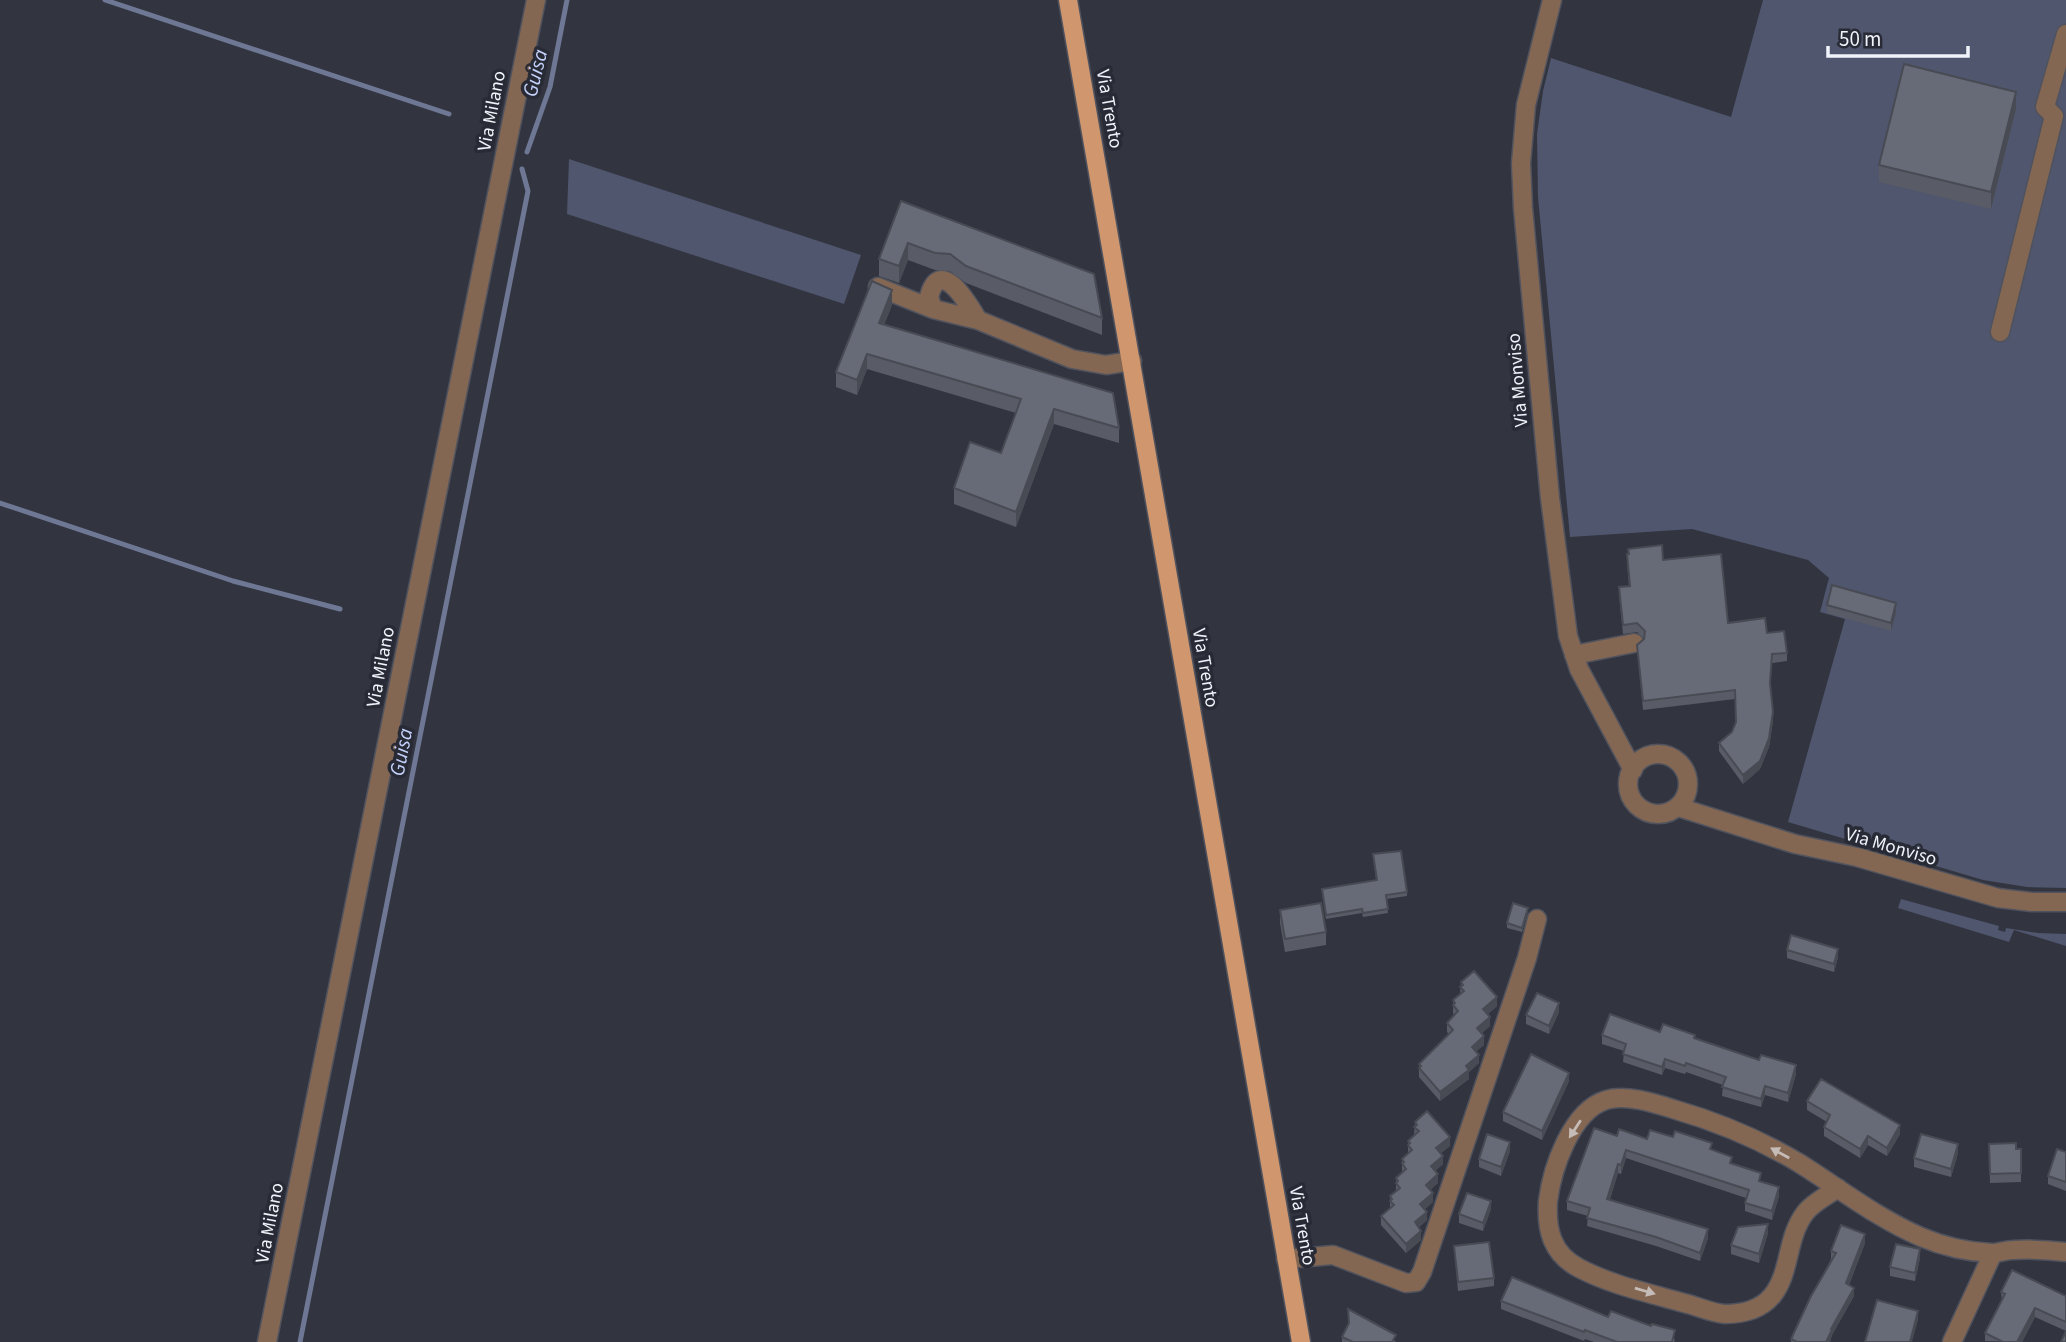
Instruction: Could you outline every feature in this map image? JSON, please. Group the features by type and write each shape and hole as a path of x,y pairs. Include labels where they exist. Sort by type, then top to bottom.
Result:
{"main road":[{"name":"Via Trento","path":"1068,0 1301,1342"}],"street":[{"name":"Via Milano","path":"267,1342 536,0"},
{"name":"Via Monviso","path":"1552,0 1526,105 1522,179 1555,537 1566,624 1574,655 1620,747 1637,764"},
{"path":"2000,332 2060,117 2045,107 2066,34"},
{"path":"933,309 929,297 935,284 940,281 950,283 962,293 978,320"},
{"path":"878,287 933,309 978,320 1072,359 1106,365 1132,361"},
{"path":"1574,655 1634,643"},
{"path":"1660,755 1677,762 1687,777 1682,801 1664,814 1648,812 1641,808 1629,791 1637,764 1660,755"},
{"name":"Via Monviso","path":"1682,801 1706,817 1795,844 1857,857 1998,898 2066,902"},
{"path":"1286,1259 1333,1255 1406,1283 1416,1282 1440,1219 1527,958 1537,919"},
{"path":"1838,1188 1806,1210 1794,1231 1783,1276 1773,1295 1760,1306 1744,1313 1722,1314 1608,1281 1577,1267 1557,1250 1550,1238 1549,1196 1554,1174 1575,1124 1598,1104 1615,1099 1659,1104 1712,1120 1756,1139 1838,1188 1895,1224 1922,1237 1949,1246 1993,1253 2026,1250 2066,1252"},
{"path":"1952,1342 1993,1253"}],"shaded area":[{"path":"1763,0 2066,0 2066,888 2027,887 1983,880 1788,822 1845,619 1820,612 1829,578 1808,560 1692,529 1570,537 1538,197 1537,134 1551,58 1731,117"},
{"path":"569,159 861,255 844,304 567,214"},
{"path":"1901,899 1999,926 1998,930 2005,932 2006,928 2066,934 2066,946 2014,930 2009,942 1898,908"}],"building":[{"path":"1904,64 2016,92 1991,192 1879,165"},
{"path":"901,201 1094,274 1102,318 966,266 950,254 935,253 908,243 899,266 879,259"},
{"path":"872,281 892,290 879,323 1113,393 1119,428 1054,409 1016,512 954,488 970,442 1001,453 1021,399 867,354 857,380 836,372"},
{"path":"1662,545 1663,560 1721,554 1728,623 1765,618 1767,633 1784,631 1787,653 1772,654 1770,683 1773,712 1769,738 1760,761 1743,775 1719,743 1732,732 1736,722 1735,690 1643,701 1637,645 1644,639 1645,631 1637,623 1623,625 1619,587 1630,586 1628,549"},
{"path":"1832,585 1896,603 1891,623 1827,605"},
{"path":"1401,851 1407,892 1386,895 1388,909 1363,913 1362,909 1326,915 1322,889 1377,880 1373,854"},
{"path":"1321,903 1326,932 1285,939 1280,910"},
{"path":"1513,903 1528,908 1522,928 1507,923"},
{"path":"1791,935 1838,949 1834,964 1787,950"},
{"path":"1474,971 1497,997 1483,1009 1490,1017 1477,1028 1484,1036 1472,1047 1479,1055 1466,1066 1469,1070 1440,1092 1419,1068 1419,1064 1453,1030 1447,1023 1458,1011 1453,1000 1464,991 1460,987 1463,985 1461,982"},
{"path":"1537,993 1559,1003 1549,1026 1526,1015"},
{"path":"1610,1014 1660,1032 1663,1024 1695,1035 1694,1038 1759,1060 1761,1055 1796,1065 1788,1093 1765,1086 1761,1099 1722,1087 1726,1077 1686,1063 1685,1066 1665,1059 1662,1067 1623,1054 1626,1044 1602,1035"},
{"path":"1531,1054 1569,1073 1542,1131 1503,1112"},
{"path":"1821,1079 1900,1125 1887,1148 1868,1136 1860,1149 1824,1127 1830,1115 1807,1101"},
{"path":"1427,1111 1450,1137 1436,1148 1443,1156 1431,1166 1438,1174 1426,1185 1433,1193 1420,1204 1427,1212 1415,1222 1421,1231 1406,1244 1381,1216 1394,1205 1390,1196 1400,1188 1396,1178 1406,1169 1402,1159 1412,1150 1408,1141 1419,1131 1414,1127 1417,1125 1415,1122"},
{"path":"1594,1128 1617,1136 1619,1129 1647,1139 1650,1130 1673,1137 1675,1131 1712,1143 1710,1149 1732,1157 1730,1163 1761,1173 1759,1181 1779,1187 1772,1211 1745,1203 1749,1190 1626,1150 1621,1165 1618,1164 1607,1199 1708,1229 1700,1253 1656,1237 1587,1218 1590,1208 1567,1201"},
{"path":"1487,1134 1510,1142 1501,1167 1479,1159"},
{"path":"1921,1134 1958,1144 1951,1169 1914,1158"},
{"path":"2016,1143 2016,1149 2021,1149 2021,1173 1990,1174 1989,1144"},
{"path":"2057,1149 2066,1152 2066,1182 2048,1176"},
{"path":"1467,1193 1491,1201 1483,1223 1459,1214"},
{"path":"1768,1224 1759,1254 1731,1245 1738,1227"},
{"path":"1841,1225 1865,1234 1846,1283 1854,1288 1826,1342 1797,1342 1791,1339 1811,1296 1836,1253 1831,1251"},
{"path":"1489,1242 1494,1278 1458,1282 1454,1246"},
{"path":"1896,1244 1920,1249 1915,1273 1890,1267"},
{"path":"2012,1270 2066,1296 2066,1322 2035,1308 2017,1342 2003,1342 1985,1333 2005,1294 2001,1292"},
{"path":"1512,1277 1608,1317 1611,1311 1651,1326 1652,1324 1675,1330 1672,1342 1617,1342 1501,1301"},
{"path":"1877,1300 1918,1311 1910,1342 1865,1342"},
{"path":"1348,1309 1396,1335 1392,1342 1353,1342 1342,1337 1349,1323"}],"waterway":[{"path":"105,0 449,114"},
{"name":"Guisa","path":"527,152 550,87 567,0"},
{"name":"Guisa","path":"300,1342 528,191 522,169"},
{"path":"0,503 233,581 340,609"}]}
